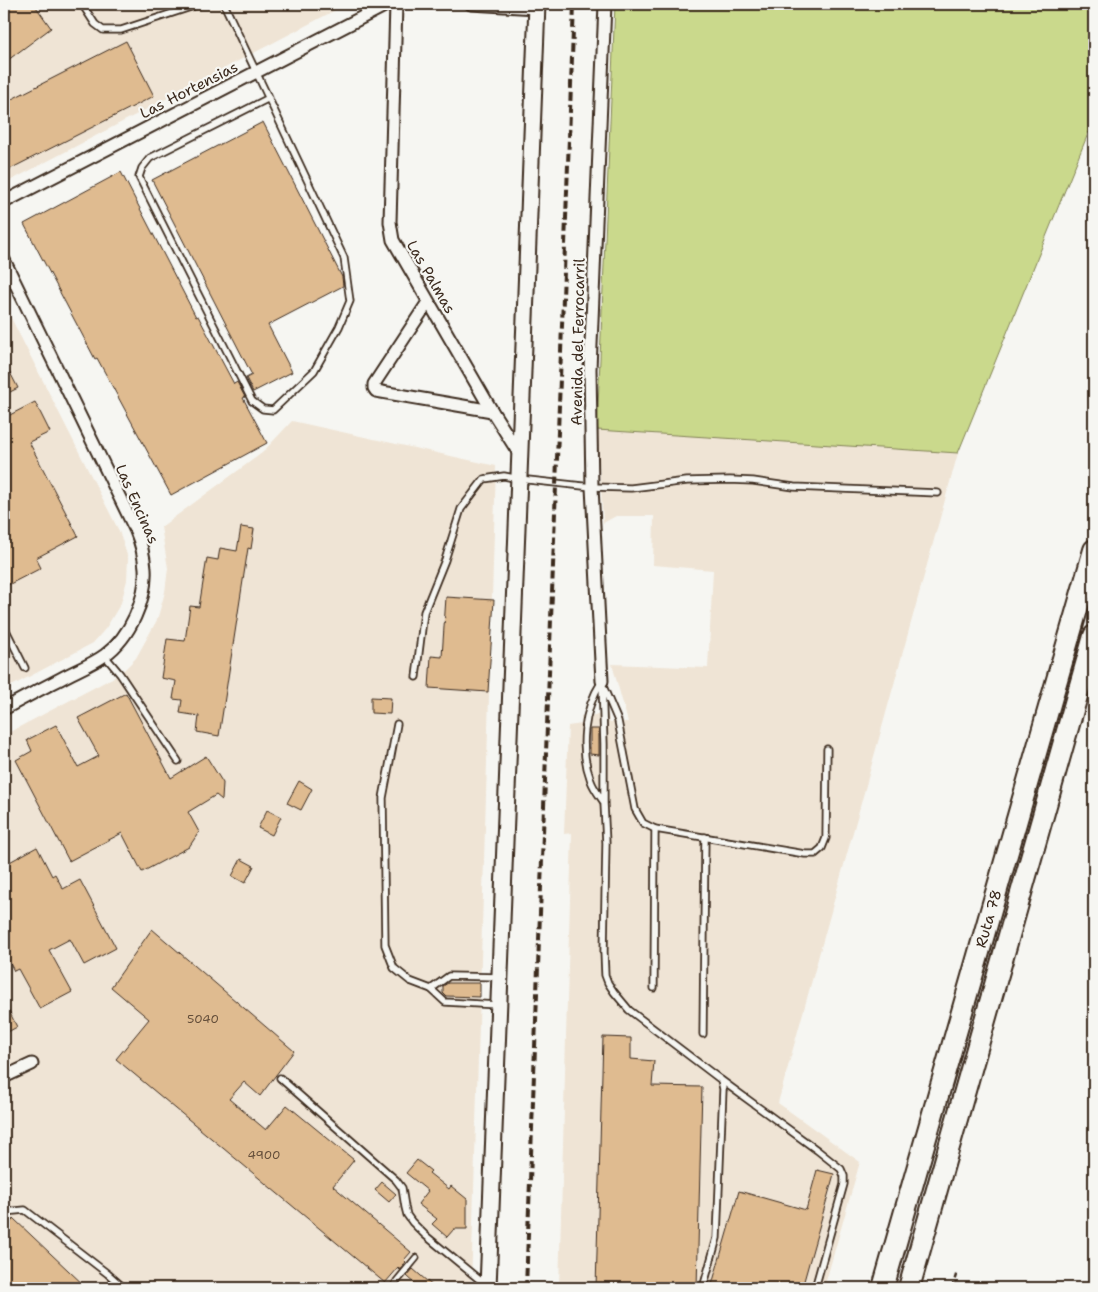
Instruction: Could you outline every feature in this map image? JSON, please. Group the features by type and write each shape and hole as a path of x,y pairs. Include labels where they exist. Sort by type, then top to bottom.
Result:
{"highway":[{"name":"Ruta 78","path":"883,1288 1094,550"},
{"name":"Ruta 78","path":"908,1288 1094,636"}],"main road":[{"path":"488,1288 537,6"}],"street":[{"name":"Las Hortensias","path":"4,202 388,4"},
{"name":"Las Palmas","path":"396,4 390,222 393,240 492,411 520,455"},
{"path":"471,4 537,6"},
{"name":"Avenida del Ferrocarril","path":"602,681 592,487 590,369 605,4"},
{"name":"Las Encinas","path":"4,260 140,541 146,569 145,583 138,610 131,625 123,638 105,656 4,709"},
{"path":"428,302 374,384 374,388 376,391 492,411"},
{"path":"4,1078 32,1064"}],"lane":[{"path":"82,4 95,24 103,30 121,30 200,4"},
{"path":"224,4 257,72 344,258 350,301 339,327 314,371 273,410 263,409 252,402 139,177 142,168 150,158 269,98"},
{"path":"416,677 424,612 445,560 460,509 484,479 504,476 592,487 631,488 686,481 754,481 794,487 938,493"},
{"path":"4,626 26,668"},
{"path":"105,656 120,674 178,761"},
{"path":"602,681 590,702 585,728 585,756 587,770 592,783 604,803"},
{"path":"602,681 606,843 605,975 614,992 629,1010 841,1169 844,1176 844,1184 815,1288"},
{"path":"602,681 618,721 635,809 643,823 655,830 815,854 822,848 826,838 827,750"},
{"path":"397,724 383,798 385,945 394,968 410,981 431,989 445,1002 499,1005"},
{"path":"654,988 655,830"},
{"path":"703,1034 705,837"},
{"path":"431,989 449,976 500,976"},
{"path":"280,1078 396,1180 402,1188 407,1215 412,1222 488,1288"},
{"path":"703,1288 717,1238 723,1089 721,1080"},
{"path":"4,1212 24,1210 124,1288"},
{"path":"396,1288 397,1281 416,1258"}],"path":[{"path":"952,1288 957,1272"}],"shaded area":[{"path":"4,4 347,4 4,184"},
{"path":"4,304 119,531 128,558 127,580 121,603 106,628 93,643 4,690"},
{"path":"292,421 496,466 471,1288 4,1288 4,735 120,674 136,658 157,620 165,592 168,568 161,527 262,453"},
{"path":"597,430 958,453 778,1103 860,1162 824,1288 559,1288 572,833 564,834 568,726 582,724 581,716 608,714 609,722 628,722 612,664 708,668 713,570 653,565 654,516 616,516 603,523"}],"green space":[{"path":"615,4 1094,4 1094,119 958,453 597,430"}],"building":[{"path":"4,4 34,4 51,28 4,63"},
{"path":"126,41 154,96 4,172 4,103"},
{"path":"263,122 342,277 343,286 268,325 292,372 253,392 246,378 252,375 152,180"},
{"path":"121,172 196,317 198,316 234,384 237,382 245,397 243,398 267,443 171,495 97,358 95,359 24,224"},
{"path":"4,361 18,388 4,395"},
{"path":"35,402 50,432 29,442 78,536 36,558 41,568 8,585 4,577 4,418"},
{"path":"241,527 254,529 251,549 248,548 219,736 197,732 199,716 180,713 182,700 173,699 176,681 161,678 167,639 185,641 190,606 199,607 207,558 218,560 220,548 237,551"},
{"path":"446,597 494,600 488,692 429,688 431,656 442,657"},
{"path":"126,693 171,778 206,756 223,783 222,800 216,795 188,812 199,832 189,847 142,872 122,833 69,861 16,760 32,751 27,740 56,725 78,767 99,756 78,718"},
{"path":"371,697 391,698 390,714 371,713"},
{"path":"590,729 599,729 599,755 590,754"},
{"path":"299,781 312,789 301,810 287,803"},
{"path":"267,810 281,817 272,835 258,828"},
{"path":"37,847 52,876 55,874 63,889 80,880 116,948 84,965 70,939 49,950 72,992 40,1009 18,969 14,971 4,952 4,865"},
{"path":"241,859 254,866 245,883 232,876"},
{"path":"152,929 294,1051 260,1096 244,1082 229,1099 266,1130 287,1105 354,1160 333,1186 411,1252 404,1260 406,1262 400,1270 398,1268 385,1283 116,1059 149,1019 111,987"},
{"path":"448,983 480,983 480,997 446,996 443,993 443,986"},
{"path":"4,1001 17,1027 4,1034"},
{"path":"603,1037 631,1038 631,1059 654,1061 652,1086 702,1087 697,1288 596,1288"},
{"path":"417,1160 431,1171 429,1173 449,1189 451,1186 467,1199 467,1229 454,1229 447,1237 432,1224 437,1219 418,1204 428,1191 406,1173"},
{"path":"817,1170 834,1174 802,1288 711,1288 739,1191 806,1210"},
{"path":"382,1182 396,1194 389,1202 375,1190"},
{"path":"14,1219 87,1288 4,1288 4,1229"},
{"path":"413,1269 435,1288 420,1288 407,1276"}],"railway":[{"path":"526,1288 574,4"}]}
